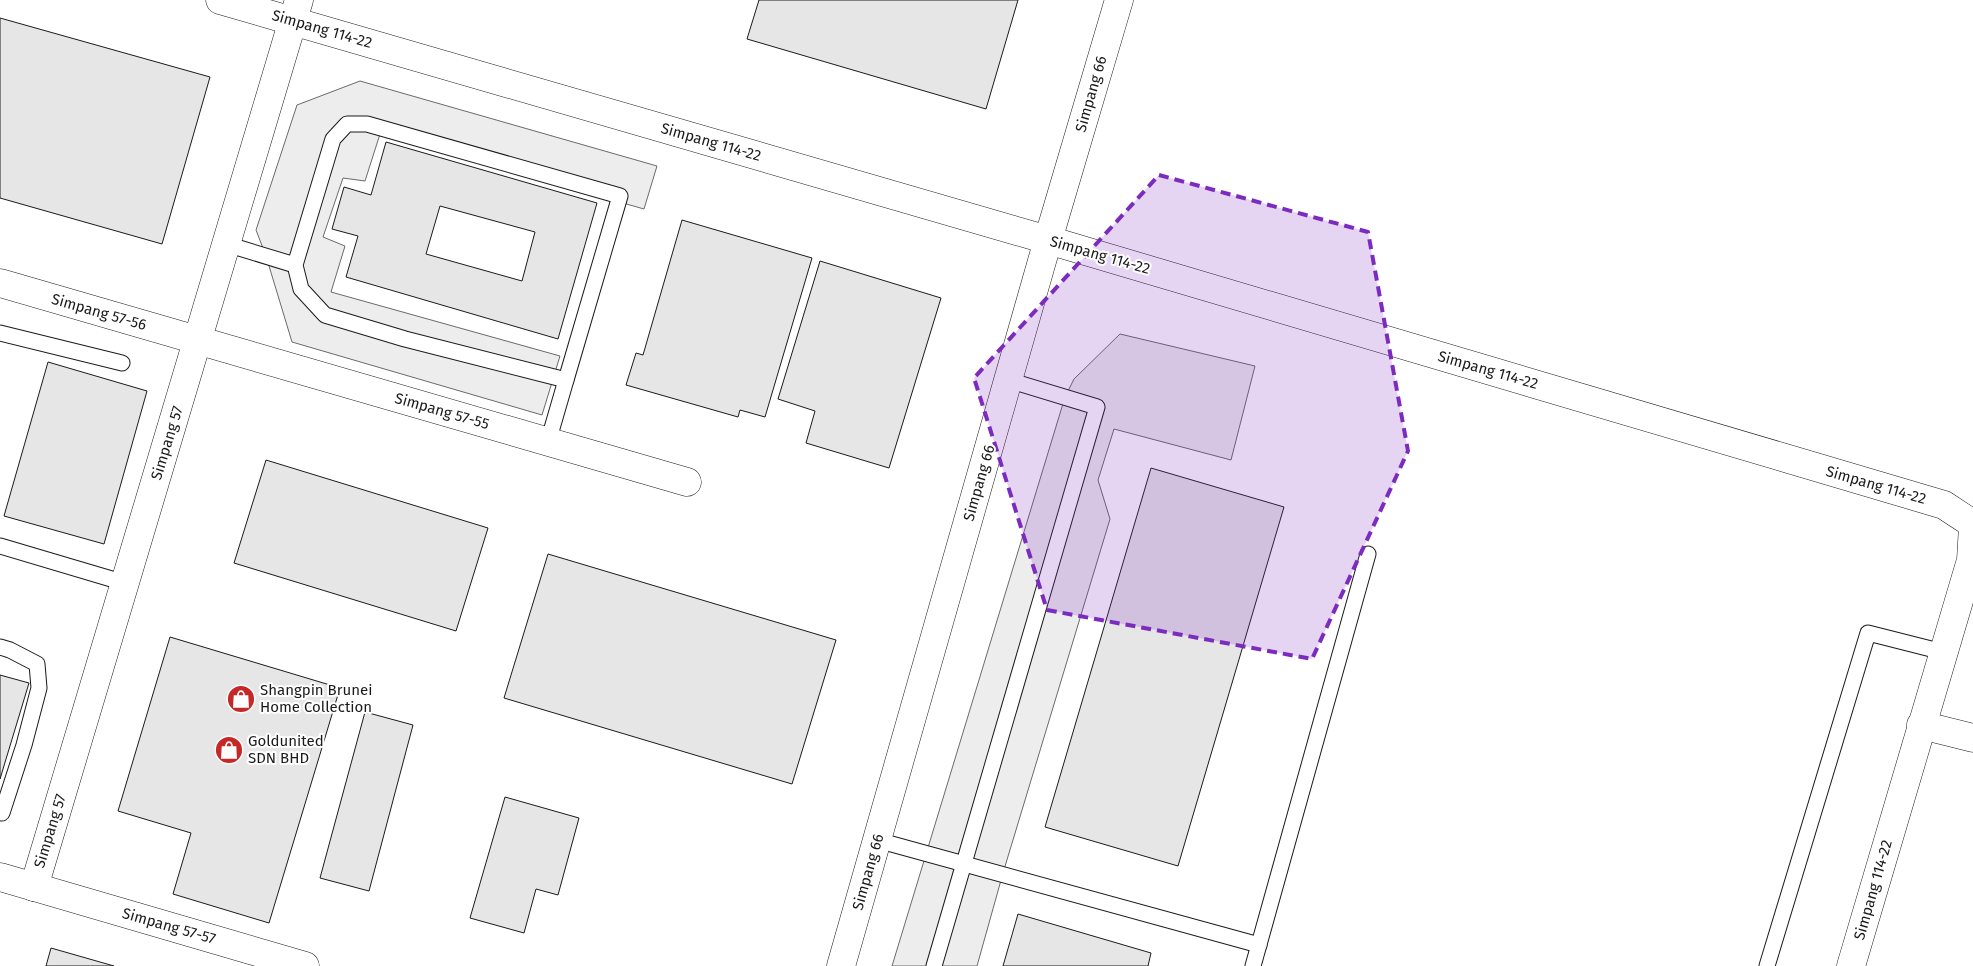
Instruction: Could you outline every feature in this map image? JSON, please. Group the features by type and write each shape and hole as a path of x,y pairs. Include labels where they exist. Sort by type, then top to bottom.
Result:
{"street":[{"name":"Simpang 114-22","path":"220,0 296,10 1048,240 1944,505 1973,525 1970,560 1851,966"},
{"name":"Simpang 66","path":"841,966 1118,0"},
{"name":"Simpang 57","path":"34,887 296,10"},
{"name":"Simpang 57-56","path":"0,283 198,341"},
{"name":"Simpang 57-55","path":"198,341 687,482"},
{"path":"1921,725 1973,738"},
{"name":"Simpang 57-57","path":"0,877 305,966"}],"lane":[{"path":"548,442 620,196 366,124 347,124 333,139 295,265 301,289 325,315 405,339 566,380"},
{"path":"226,244 295,265"},
{"path":"0,333 122,363"},
{"path":"934,966 1097,407 1008,380"},
{"path":"0,546 125,583"},
{"path":"1253,966 1368,554"},
{"path":"1767,966 1868,634 1943,652"},
{"path":"0,647 37,664 39,688 24,745 2,813"},
{"path":"877,840 1259,944"}],"highlighted area":[{"path":"1159,175 1368,232 1408,451 1312,659 1047,610 974,378"}],"shaded area":[{"path":"360,81 657,166 644,209 380,134 365,181 343,178 323,237 345,246 331,292 560,356 542,415 292,342 266,256 256,230 297,105"},
{"path":"1120,334 1255,366 1231,460 1114,429 1098,480 1110,519 1003,873 977,966 892,966 1065,397 1074,379"}],"building":[{"path":"759,0 1018,0 986,109 747,39"},
{"path":"0,18 210,77 162,244 0,198"},
{"path":"386,142 597,203 558,339 346,277 358,236 332,229 344,187 371,195","holes":["440,206 535,232 522,281 426,254"]},
{"path":"682,220 812,258 765,417 740,410 738,417 626,385 636,353 643,355"},
{"path":"820,261 941,298 889,468 806,443 815,411 778,399"},
{"path":"48,362 147,391 104,544 4,516"},
{"path":"266,460 488,528 456,631 234,563"},
{"path":"1151,468 1284,507 1178,866 1045,827"},
{"path":"548,554 836,640 792,784 504,698"},
{"name":"Goldunited SDN BHD","path":"170,637 340,688 269,923 173,894 191,833 118,811"},
{"path":"0,675 29,683 0,779"},
{"path":"365,712 413,725 369,891 320,878"},
{"path":"505,797 579,818 558,895 536,889 524,933 470,918"},
{"path":"1018,914 1151,953 1148,966 1003,966"},
{"path":"51,948 114,966 46,966"}],"place":[{"name":"Shangpin Brunei Home Collection","path":"241,699"},
{"name":"Goldunited SDN BHD","path":"229,750"}]}
